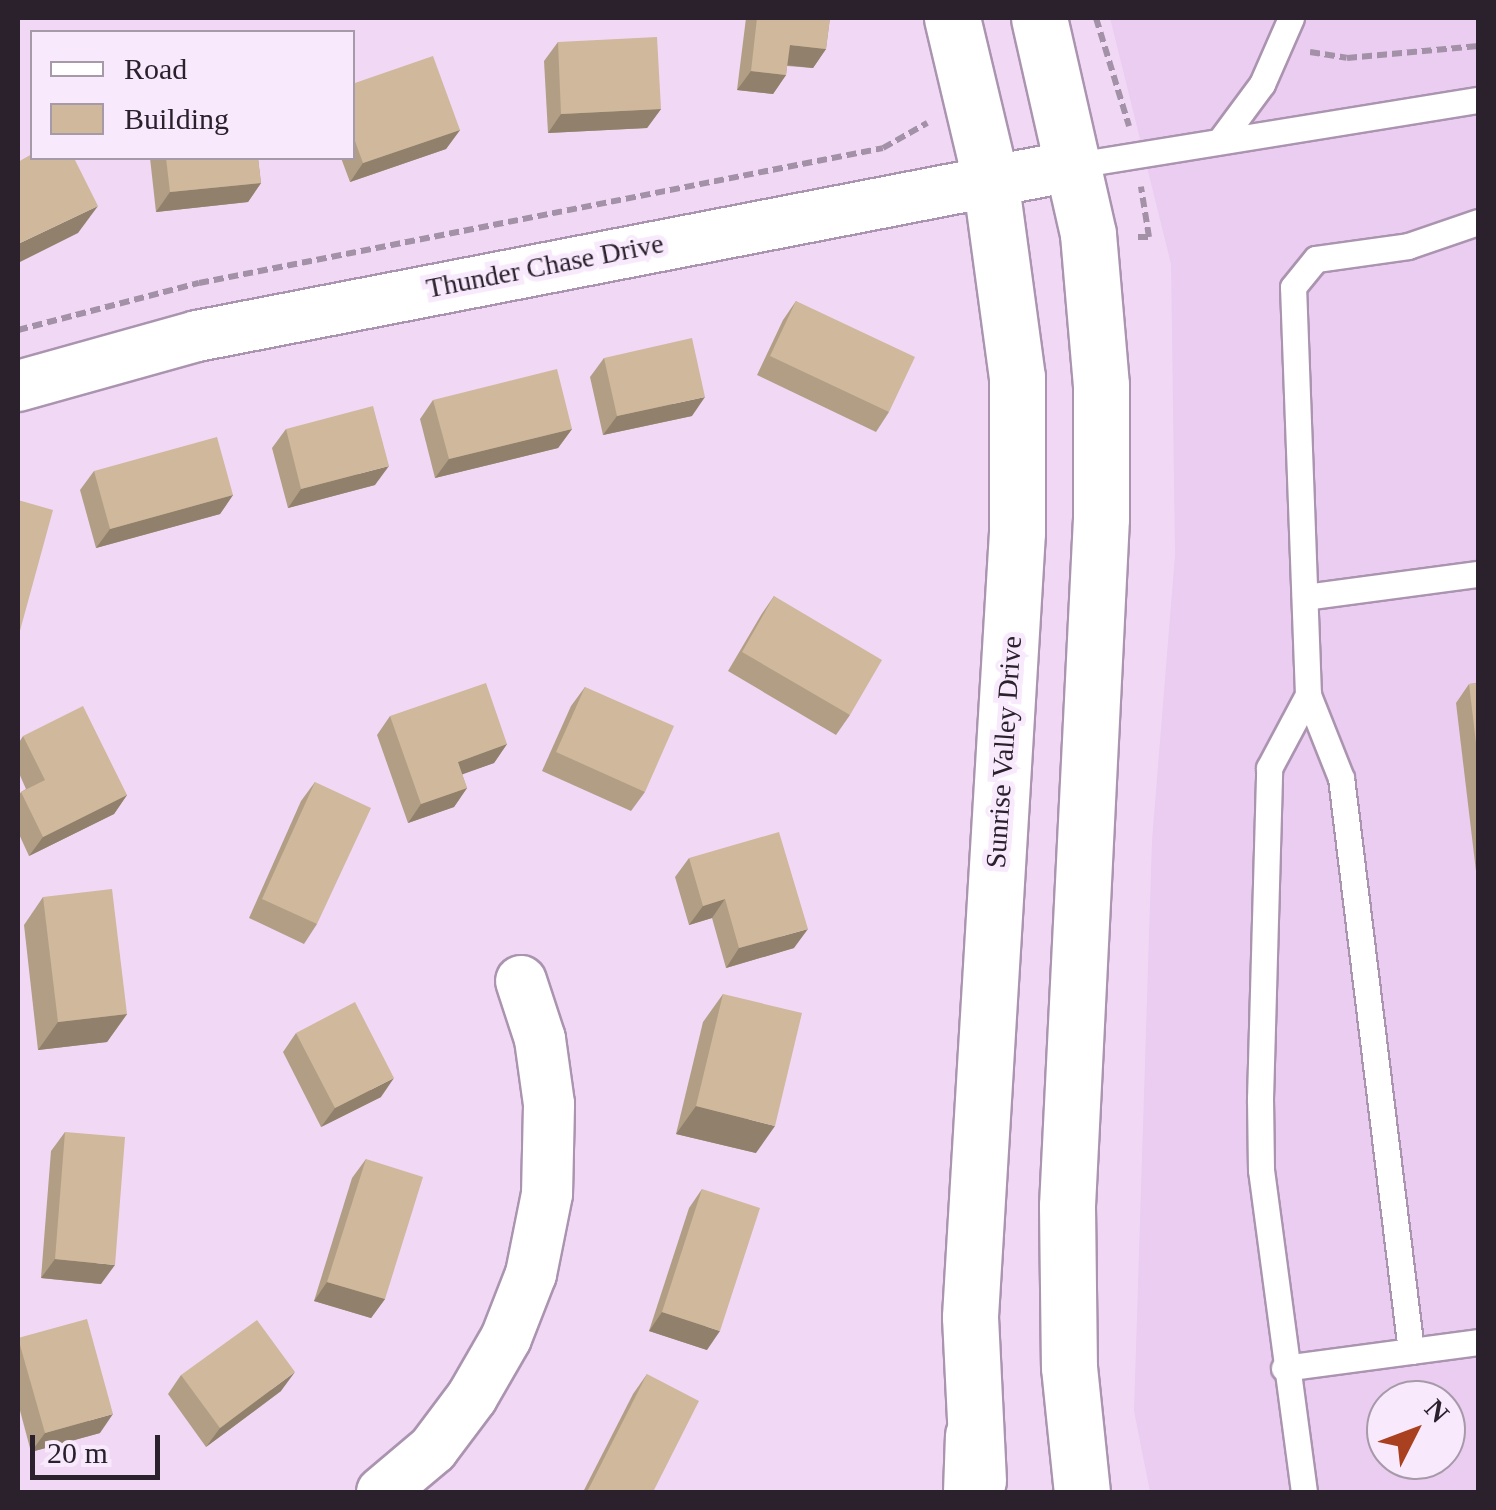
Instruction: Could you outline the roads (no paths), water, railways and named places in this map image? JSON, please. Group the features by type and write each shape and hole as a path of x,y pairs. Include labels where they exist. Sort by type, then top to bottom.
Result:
{"main road":[{"name":"Sunrise Valley Drive","path":"952,18 990,178 1017,377 1018,532 976,1168 974,1435 980,1492"},
{"path":"1039,18 1076,165 1095,306 1102,453 1067,1206 1069,1367 1082,1492"},
{"path":"971,1492 974,1435"}],"street":[{"name":"Thunder Chase Drive","path":"18,386 197,336 990,178 1076,165"},
{"path":"382,1492 433,1449 472,1397 506,1338 531,1274 548,1194 550,1104 540,1039 521,982"}],"lane":[{"path":"1222,138 1262,84 1288,26"},
{"path":"1076,165 1222,138 1478,100"},
{"path":"1411,1352 1341,778 1308,695 1297,276 1316,259 1408,246 1478,222"},
{"path":"1305,596 1478,574"},
{"path":"1304,1492 1284,1368 1262,1170 1269,768 1308,695"},
{"path":"1284,1368 1478,1342"}]}
